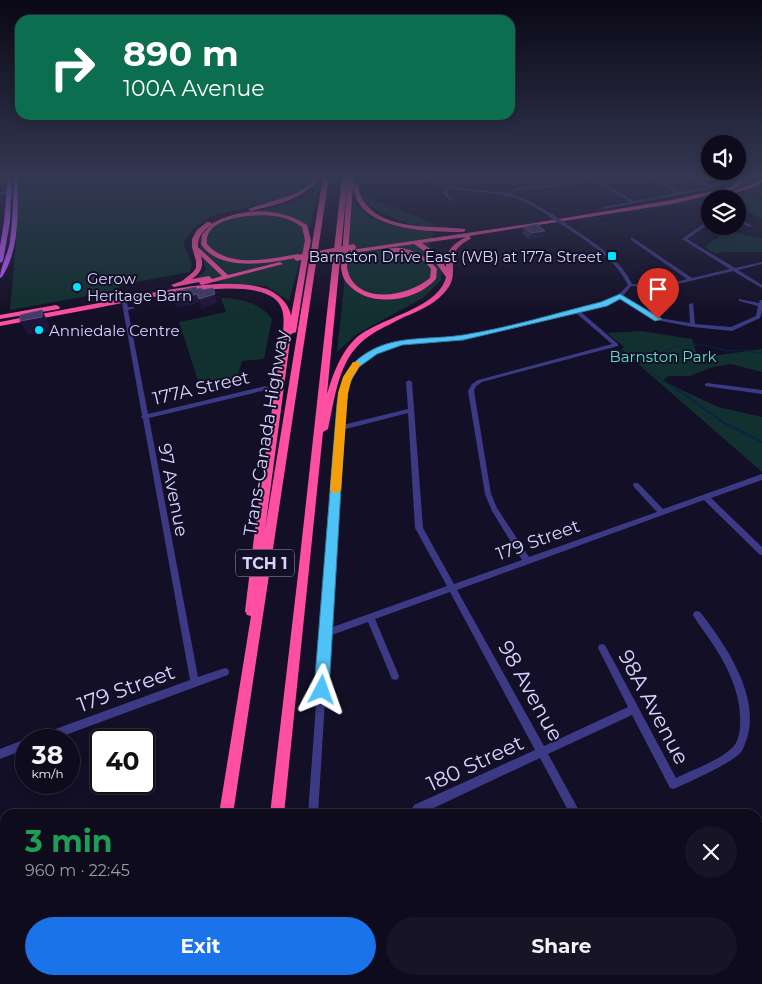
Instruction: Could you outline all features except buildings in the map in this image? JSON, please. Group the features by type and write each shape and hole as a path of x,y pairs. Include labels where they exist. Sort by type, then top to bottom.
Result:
{"highway":[{"path":"165,287 187,280 200,269 201,264 194,241 198,232 210,223"},
{"path":"219,223 208,230 203,240 204,245 212,254 232,260 268,260 334,254 355,249 485,230"},
{"path":"276,411 307,248 307,229 302,223"},
{"name":"Trans-Canada Highway","path":"227,809 319,223"},
{"name":"TCH 1","path":"278,809 340,223"},
{"path":"348,223 344,275 348,282 359,290 368,294 399,296 421,290 429,285 435,276 434,269 430,263 413,254 388,250 355,249"},
{"path":"398,223 432,230 485,230"},
{"path":"0,324 125,305 226,276 320,253 415,242 528,223"},
{"path":"317,454 338,373 344,358 358,341 439,294 449,279 448,260 449,252 453,246 485,230"},
{"path":"415,242 436,259 446,270 449,279"},
{"path":"195,246 226,276"},
{"path":"0,317 226,276"},
{"path":"159,294 212,288 239,287 256,289 278,299 284,305 287,316 261,521 238,732"}],"main road":[{"path":"0,261 7,223"},
{"path":"0,276 9,262 11,253 11,223"}],"street":[{"path":"562,223 617,264 626,273 630,284"},
{"path":"746,224 750,226"},
{"path":"701,227 684,239 762,287"},
{"path":"632,239 690,280"},
{"path":"630,284 661,287 762,264"},
{"path":"313,809 340,428 343,393 347,377 356,365 374,352 401,343 463,338 604,304 620,296 630,284"},
{"path":"620,296 658,319 734,329 758,318 762,303 741,300"},
{"path":"692,304 693,324"},
{"path":"125,305 133,308"},
{"name":"97 Avenue","path":"125,305 194,683"},
{"path":"527,561 494,509 488,494 471,391 474,385 480,381 616,346 576,311"},
{"name":"98 Avenue","path":"409,382 418,524 573,809"},
{"path":"707,385 762,392"},
{"name":"177A Street","path":"144,417 266,388"},
{"path":"340,428 410,410"},
{"name":"179 Street","path":"326,633 762,477"},
{"path":"636,485 662,513"},
{"path":"706,498 762,552"},
{"path":"697,615 737,663 747,680"},
{"path":"370,617 396,676"},
{"name":"98A Avenue","path":"602,648 674,784 728,756 746,741 753,725 752,694"},
{"name":"179 Street","path":"68,729 225,672"},
{"name":"180 Street","path":"418,809 634,709"},
{"path":"0,754 15,748"}],"green space":[{"path":"17,223 200,223 183,243 192,264 190,272 125,284 109,292 10,310"},
{"path":"215,223 311,223 289,301 266,286 224,283 197,278 206,270 200,248 201,231"},
{"path":"351,223 384,223 397,227 435,232 429,246 443,258 441,280 423,298 357,334 337,352"},
{"path":"407,223 431,223 439,226 430,227"},
{"path":"722,235 746,235 762,238 762,252 721,252 716,254 704,247"},
{"path":"221,298 235,299 256,305 272,319 264,359 242,361 237,380 226,386 201,390 179,322 226,312"},
{"name":"Barnston Park","path":"641,331 692,339 698,358 762,349 762,372 731,364 713,367 690,376 668,376 663,381 718,407 762,417 762,472 621,349 624,347 607,333"}],"waterway":[{"path":"586,223 592,225 609,223"},
{"path":"633,223 671,225 682,223"},
{"path":"636,357 647,357 677,346 704,345 727,351 742,350 762,353"},
{"path":"620,350 678,391"},
{"path":"677,389 724,423 762,442"}],"slow traffic":[{"path":"335,490 343,393 347,377 357,364"}],"place":[{"name":"Barnston Drive East (WB) at 177a Street","path":"612,256"},
{"name":"Gerow Heritage Barn","path":"77,287"},
{"name":"Anniedale Centre","path":"39,330"}],"route":[{"path":"322,690 342,404 347,377 356,365 374,352 401,343 463,338 604,304 620,296 632,302 650,316 658,319"}]}
